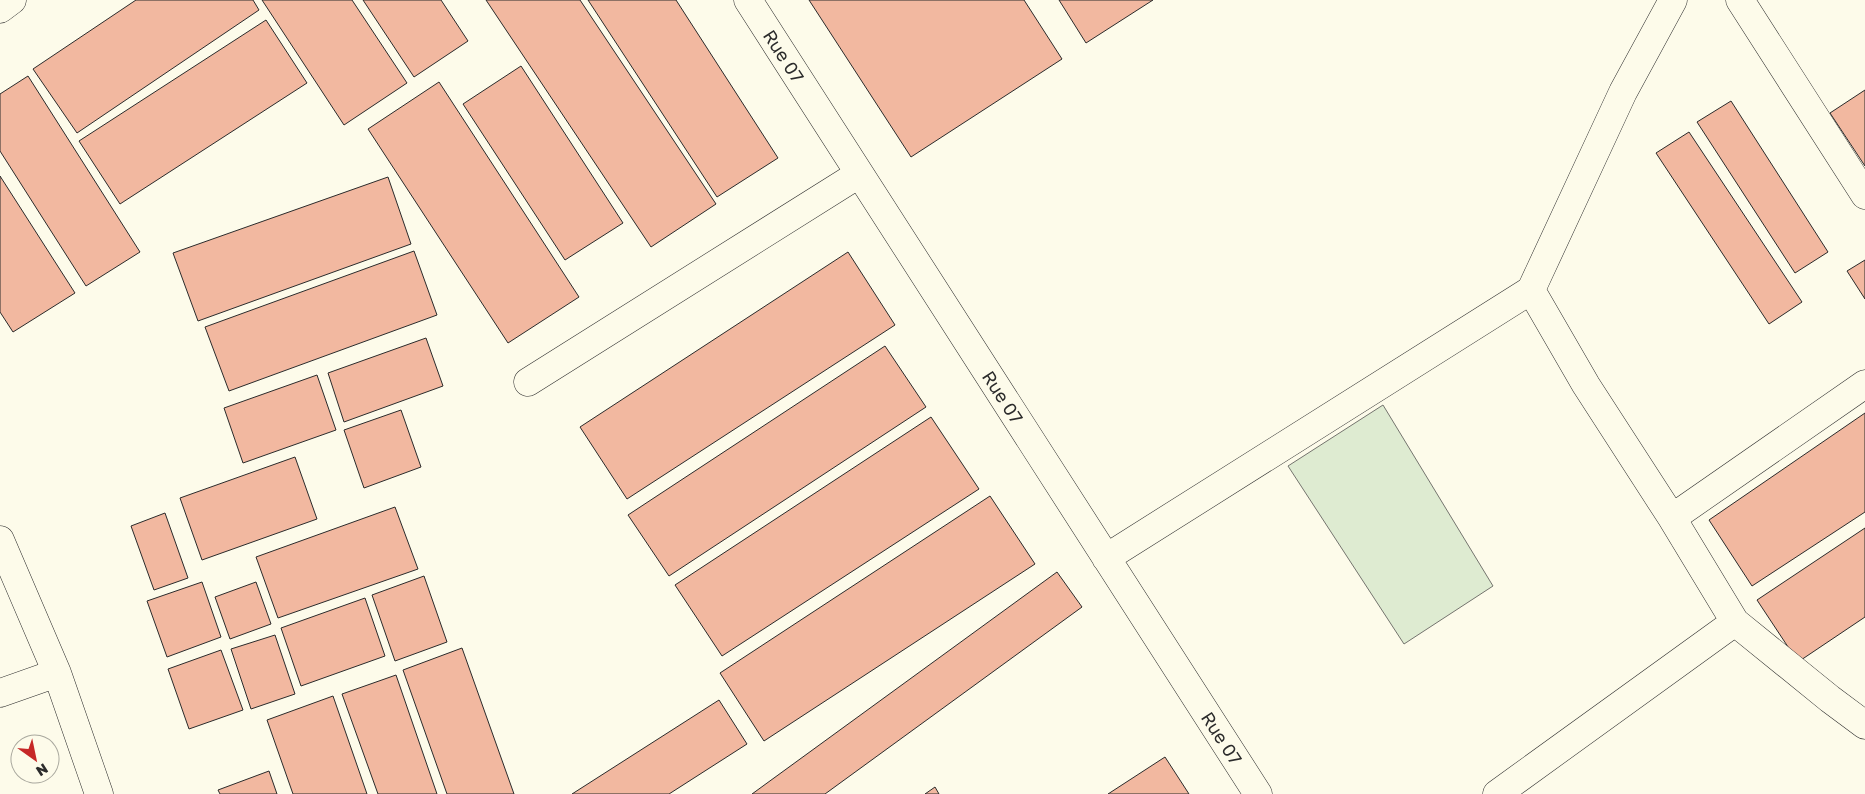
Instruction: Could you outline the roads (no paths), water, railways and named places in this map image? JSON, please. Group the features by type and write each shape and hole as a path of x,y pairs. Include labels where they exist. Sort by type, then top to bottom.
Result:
{"street":[{"path":"0,9 12,0"},
{"name":"Rue 07","path":"748,0 1258,794"},
{"path":"1106,558 1531,290 1623,92 1673,0"},
{"path":"1740,0 1865,195"},
{"path":"528,382 860,174"},
{"path":"1531,290 1586,385 1672,518 1735,622 1865,725"},
{"path":"1672,518 1865,384"},
{"path":"0,540 57,673 99,794"},
{"path":"1497,794 1735,622"},
{"path":"0,693 57,673"}]}
